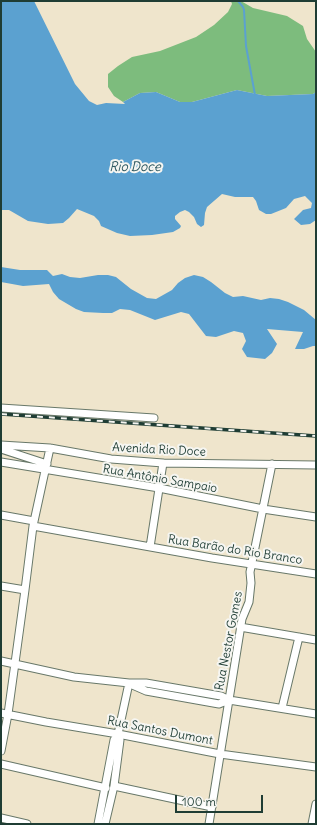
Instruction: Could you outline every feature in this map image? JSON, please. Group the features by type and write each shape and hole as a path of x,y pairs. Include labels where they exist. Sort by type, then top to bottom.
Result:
{"street":[{"path":"1,408 154,418"},
{"name":"Avenida Rio Doce","path":"1,445 50,448 111,459 162,463 316,465"},
{"path":"1,751 4,713 14,664 33,523 50,448"},
{"path":"1,449 46,467"},
{"name":"Rua Antônio Sampaio","path":"1,462 46,467 263,509 316,517"},
{"path":"150,547 162,463"},
{"name":"Rua Nestor Gomes","path":"209,824 240,627 248,602 251,583 251,564 272,464"},
{"path":"1,515 33,523"},
{"name":"Rua Barão do Rio Branco","path":"33,523 150,547 316,574"},
{"path":"1,586 25,590"},
{"path":"240,627 316,640"},
{"path":"282,708 299,638"},
{"path":"1,661 74,677 129,683 153,693 219,704 228,700 316,714"},
{"path":"98,824 114,740 118,734 129,683"},
{"name":"Rua Santos Dumont","path":"4,713 220,754 316,767"},
{"path":"105,824 114,786 120,740 118,734"},
{"path":"1,764 106,788"},
{"path":"114,786 212,807"},
{"path":"312,824 316,804"},
{"path":"1,818 27,824"}],"green space":[{"path":"231,1 241,1 253,8 287,16 303,26 307,39 316,52 316,92 313,94 267,96 237,90 192,102 180,102 156,92 140,93 123,102 114,96 108,87 108,74 132,57 160,51 196,37 214,25 228,12 232,4"}],"water":[{"name":"Rio Doce","path":"1,1 34,1 75,84 89,101 97,105 106,103 125,104 123,102 140,93 156,92 180,102 192,102 237,90 267,96 313,94 316,92 316,220 310,224 301,225 294,219 303,210 311,208 312,203 305,196 294,199 286,208 271,214 266,214 259,210 253,197 235,197 222,194 207,207 204,225 201,227 197,224 194,217 185,210 175,216 175,219 181,226 180,228 173,232 152,235 130,236 117,233 101,226 99,221 94,216 77,209 63,223 48,224 28,221 9,210 1,210"},
{"path":"1,267 20,270 47,270 53,276 62,274 80,278 108,275 116,277 131,289 147,298 156,299 172,290 185,278 194,275 203,277 233,297 243,296 261,300 270,298 279,299 304,310 316,320 316,346 304,349 295,349 303,332 267,329 277,344 272,353 265,359 247,357 242,349 246,341 243,333 234,331 216,337 206,336 189,314 181,312 155,320 130,310 120,309 112,313 84,312 59,299 49,284 23,286 1,282"}],"waterway":[{"path":"238,1 244,10 246,46 255,95"}],"railway":[{"path":"1,414 316,436"}]}
